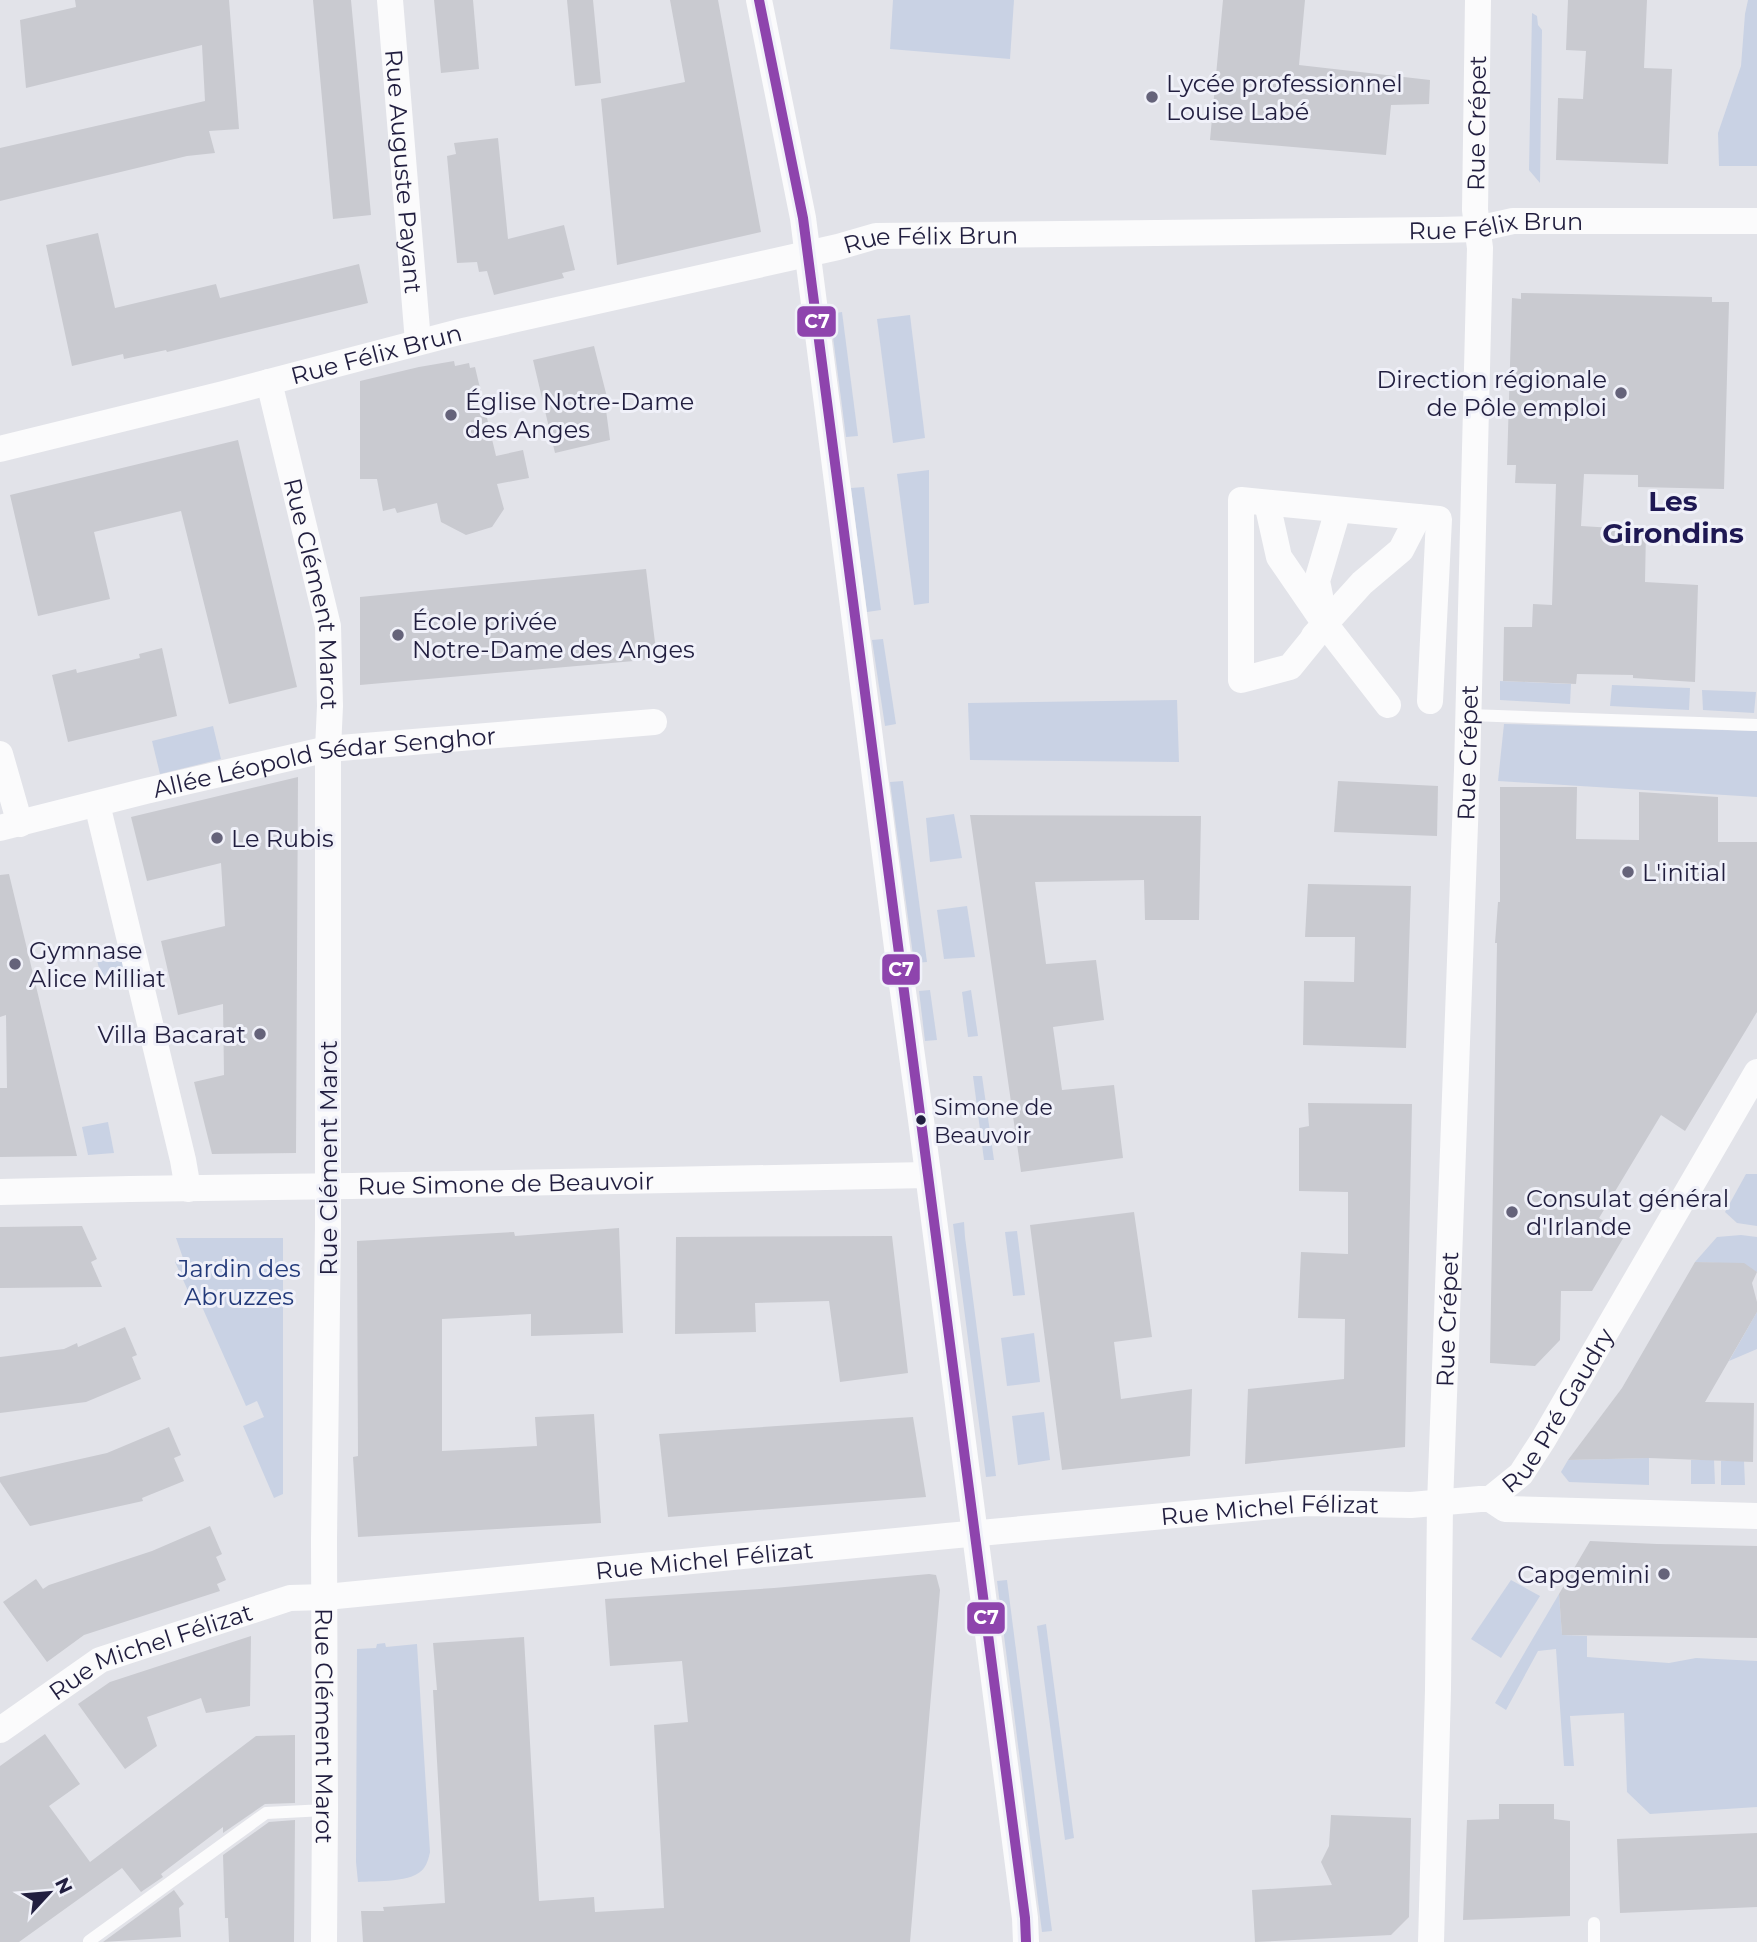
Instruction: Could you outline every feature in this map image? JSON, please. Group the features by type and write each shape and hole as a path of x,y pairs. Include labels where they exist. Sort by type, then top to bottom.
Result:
{"street":[{"name":"Rue Auguste Payant","path":"390,0 418,342"},
{"path":"759,0 803,218 1026,1942"},
{"name":"Rue Crépet","path":"1440,1504 1469,715 1480,248 1475,210 1478,0"},
{"name":"Rue Félix Brun","path":"0,449 418,342 876,236 1477,229 1513,221 1757,221"},
{"name":"Rue Clément Marot","path":"269,382 328,626 330,706 324,1942"},
{"path":"1418,517 1401,550 1362,583 1290,667 1241,680 1241,500 1439,519 1430,701"},
{"path":"1267,503 1279,557 1320,630 1388,705"},
{"path":"1320,630 1317,581 1338,510"},
{"name":"Allée Léopold Sédar Senghor","path":"10,826 328,749 654,722"},
{"path":"0,754 10,826"},
{"path":"97,804 188,1189"},
{"name":"Rue Pré Gaudry","path":"1440,1504 1490,1499 1521,1474 1757,1072"},
{"name":"Rue Simone de Beauvoir","path":"0,1192 928,1175"},
{"path":"1490,1499 1505,1510 1757,1516"},
{"name":"Rue Michel Félizat","path":"0,1730 100,1660 290,1598 326,1597 1306,1503 1440,1504"},
{"path":"1431,1942 1440,1504"}],"lane":[{"path":"1469,715 1757,725"},
{"path":"89,1941 266,1813 326,1810"},
{"path":"1594,1923 1594,1942"}],"green space":[{"path":"893,0 1014,0 1010,59 890,49"},
{"path":"1748,0 1757,0 1757,166 1719,166 1718,133 1741,66"},
{"path":"1532,13 1537,16 1542,30 1540,183 1529,170"},
{"path":"842,312 858,436 846,437 830,314"},
{"path":"910,315 925,438 893,443 877,319"},
{"path":"929,470 929,603 914,605 897,474"},
{"path":"864,487 881,610 867,612 851,488"},
{"path":"883,639 896,724 885,726 872,640"},
{"path":"1500,681 1571,684 1570,704 1500,700"},
{"path":"1612,685 1690,688 1689,710 1610,706"},
{"path":"1702,690 1756,692 1754,713 1703,710"},
{"path":"1177,700 1179,762 970,760 968,703"},
{"path":"1504,724 1757,731 1757,797 1498,781"},
{"path":"213,726 221,759 160,774 152,741"},
{"path":"903,781 927,962 914,963 890,782"},
{"path":"954,814 962,858 930,862 926,818"},
{"path":"967,906 975,957 944,959 937,910"},
{"path":"121,950 128,979 103,985 96,956"},
{"path":"930,990 937,1040 925,1041 919,991"},
{"path":"971,990 978,1036 968,1037 962,992"},
{"path":"973,1076 982,1076 994,1160 984,1160"},
{"path":"108,1122 114,1153 88,1155 82,1127"},
{"path":"1746,1174 1757,1174 1757,1226 1737,1223 1725,1212"},
{"path":"964,1222 996,1476 986,1477 953,1224"},
{"path":"1017,1231 1025,1295 1013,1296 1005,1232"},
{"path":"1717,1237 1757,1237 1757,1272 1743,1264 1695,1262"},
{"name":"Jardin des Abruzzes","path":"176,1238 283,1238 283,1494 274,1498 243,1426 264,1417 257,1401 246,1406 195,1291 189,1293 175,1262 183,1258"},
{"path":"1757,1312 1757,1349 1729,1361"},
{"path":"1034,1333 1040,1382 1007,1386 1001,1338"},
{"path":"1044,1412 1050,1460 1018,1465 1012,1416"},
{"path":"1649,1458 1649,1485 1569,1482 1561,1472 1568,1460"},
{"path":"1691,1460 1714,1460 1715,1484 1691,1484"},
{"path":"1721,1461 1744,1461 1745,1485 1721,1485"},
{"path":"1007,1580 1052,1931 1042,1932 997,1581"},
{"path":"1511,1580 1540,1596 1501,1658 1471,1639"},
{"path":"1559,1594 1562,1635 1587,1636 1587,1657 1669,1663 1696,1658 1757,1661 1757,1807 1650,1814 1627,1792 1624,1713 1570,1716 1574,1766 1564,1766 1556,1649 1538,1651 1506,1710 1495,1703"},
{"path":"1046,1624 1074,1838 1065,1840 1037,1626"},
{"path":"385,1643 386,1647 417,1644 430,1852 424,1868 412,1876 358,1882 357,1649 376,1648 377,1644"}],"building":[{"path":"75,0 229,0 239,129 209,131 215,153 187,156 0,201 0,148 205,101 202,45 26,88 20,20 76,7"},
{"path":"313,0 351,0 371,215 333,219"},
{"path":"434,0 473,0 479,69 441,73"},
{"path":"567,0 593,0 601,83 575,86"},
{"path":"670,0 718,0 761,232 617,265 601,99 685,82"},
{"path":"1223,0 1305,0 1299,65 1430,80 1429,104 1391,105 1386,155 1210,140"},
{"path":"1568,0 1647,0 1644,68 1672,69 1668,164 1556,160 1558,98 1583,99 1586,51 1566,50"},
{"path":"498,138 508,239 564,225 575,270 562,273 564,278 494,295 487,271 479,272 477,262 457,263 447,156 456,154 454,143"},
{"path":"98,233 115,308 216,284 220,298 359,264 368,303 167,352 166,350 124,359 123,354 72,366 46,245"},
{"name":"Direction régionale de Pôle emploi","path":"1521,293 1712,297 1712,302 1729,302 1724,489 1638,487 1638,475 1584,474 1581,526 1646,530 1645,582 1698,585 1695,682 1633,678 1633,675 1577,674 1576,684 1503,681 1504,627 1532,627 1533,604 1552,605 1556,484 1515,483 1516,465 1507,465 1512,298 1521,299"},
{"path":"594,346 610,409 606,410 610,440 555,453 533,360"},
{"name":"Église Notre-Dame des Anges","path":"454,361 455,366 469,363 470,368 475,367 496,456 523,450 529,478 497,484 504,509 492,527 466,535 441,522 437,503 397,513 395,508 383,511 377,479 360,479 360,381"},
{"path":"238,440 297,687 229,704 181,511 94,532 110,599 38,616 10,495"},
{"path":"646,569 657,659 360,685 360,597"},
{"path":"162,648 177,716 68,742 52,675 76,669 77,673 140,658 139,654"},
{"name":"Villa Bacarat","path":"298,777 296,1153 212,1154 194,1082 224,1075 223,1004 178,1015 161,941 225,926 221,863 147,881 131,817"},
{"path":"1338,781 1438,786 1437,836 1334,832"},
{"path":"1500,787 1577,787 1576,839 1639,840 1639,792 1718,797 1718,842 1757,842 1757,1012 1685,1131 1661,1115 1599,1218 1625,1235 1592,1291 1561,1291 1560,1340 1535,1366 1490,1363 1495,943 1500,902"},
{"path":"970,815 1201,816 1199,920 1145,920 1144,880 1035,882 1046,964 1096,960 1104,1020 1053,1027 1062,1090 1114,1085 1123,1158 1021,1172"},
{"path":"9,874 77,1156 0,1157 0,1088 7,1088 6,1015 0,1017 0,875"},
{"path":"1308,884 1411,886 1406,1048 1303,1045 1304,981 1354,982 1355,937 1305,937"},
{"path":"1308,1103 1412,1104 1405,1447 1245,1464 1248,1389 1344,1379 1345,1319 1298,1318 1301,1252 1348,1254 1348,1192 1299,1191 1299,1128 1309,1126"},
{"path":"1134,1212 1152,1337 1114,1342 1121,1399 1192,1389 1190,1456 1062,1470 1030,1225"},
{"path":"82,1226 97,1259 91,1262 102,1287 0,1288 0,1227"},
{"path":"619,1228 623,1333 531,1336 531,1314 442,1319 442,1451 537,1446 535,1417 594,1414 601,1523 358,1537 353,1457 358,1456 357,1241 514,1232 515,1236"},
{"path":"892,1236 908,1373 840,1382 829,1301 755,1303 756,1332 675,1334 676,1237"},
{"path":"1695,1262 1744,1263 1757,1272 1752,1283 1757,1312 1705,1402 1754,1403 1753,1462 1649,1458 1568,1460 1622,1388"},
{"path":"125,1327 137,1355 132,1357 141,1379 86,1402 0,1413 0,1357 64,1349 77,1343 78,1347"},
{"path":"913,1417 926,1497 668,1517 659,1434"},
{"path":"169,1427 181,1455 174,1458 184,1481 142,1498 143,1501 30,1526 0,1482 0,1477 107,1453"},
{"path":"210,1526 222,1554 216,1557 226,1580 217,1584 220,1591 84,1635 47,1662 3,1602 36,1579 43,1589 152,1551"},
{"name":"Capgemini","path":"1590,1541 1757,1546 1757,1638 1562,1635 1559,1594"},
{"path":"936,1575 940,1590 910,1942 363,1942 361,1911 384,1911 383,1907 445,1903 433,1690 437,1690 433,1643 524,1637 539,1901 594,1897 595,1912 664,1908 654,1725 688,1722 682,1661 610,1666 605,1599"},
{"path":"251,1636 250,1706 206,1713 201,1698 147,1717 157,1746 125,1769 78,1704 110,1682"},
{"path":"45,1734 80,1784 49,1806 90,1862 256,1736 295,1735 295,1803 265,1804 223,1833 223,1827 141,1892 122,1868 19,1942 0,1942 0,1766"},
{"path":"1499,1804 1554,1804 1554,1819 1570,1821 1570,1916 1463,1920 1467,1820 1499,1819"},
{"path":"1331,1815 1411,1818 1409,1917 1391,1935 1255,1942 1252,1890 1332,1885 1321,1862 1329,1846"},
{"path":"295,1820 294,1942 229,1942 228,1918 225,1918 223,1855 269,1822"},
{"path":"1757,1833 1757,1907 1620,1913 1617,1839"},
{"path":"174,1890 184,1904 179,1908 181,1937 103,1942"}],"transit line":[{"name":"C7","path":"759,0 803,218 1026,1942"}],"place":[{"name":"Lycée professionnel Louise Labé","path":"1152,97"},
{"name":"Direction régionale de Pôle emploi","path":"1621,393"},
{"name":"Église Notre-Dame des Anges","path":"451,415"},
{"name":"École privée Notre-Dame des Anges","path":"398,635"},
{"name":"Le Rubis","path":"217,838"},
{"name":"L'initial","path":"1628,872"},
{"name":"Gymnase Alice Milliat","path":"15,964"},
{"name":"Villa Bacarat","path":"260,1034"},
{"name":"Simone de Beauvoir","path":"921,1120"},
{"name":"Consulat général d'Irlande","path":"1512,1212"},
{"name":"Capgemini","path":"1664,1574"}],"district":[{"name":"Les Girondins","path":"1673,517"}]}
